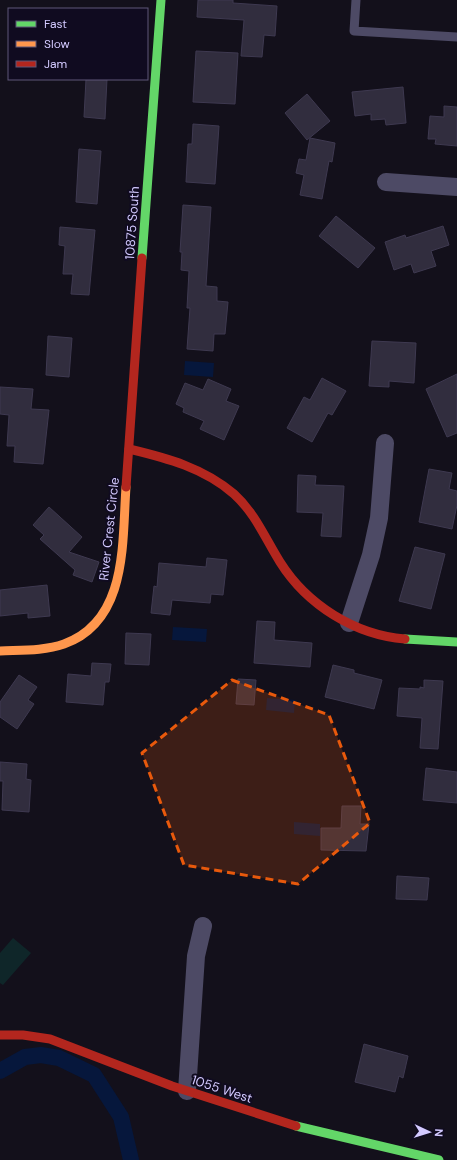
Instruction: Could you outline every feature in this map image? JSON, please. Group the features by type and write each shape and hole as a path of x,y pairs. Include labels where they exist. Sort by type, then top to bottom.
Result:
{"street":[{"name":"10875 South","path":"130,449 161,0"},
{"path":"386,182 457,187"},
{"path":"349,623 371,554 376,532 382,487 385,444"},
{"path":"130,449 168,458 192,467 212,478 246,507 292,580 327,611 368,632 388,637 457,642"},
{"name":"River Crest Circle","path":"0,651 47,649 65,644 82,635 97,622 109,607 116,589 120,569 130,449"},
{"path":"187,1091 196,956 203,926"},
{"name":"1055 West","path":"0,1035 23,1035 50,1039 187,1091 294,1125 439,1160"}],"lane":[{"path":"356,0 354,31 457,37"}],"highlighted area":[{"path":"232,680 329,715 370,823 298,884 184,865 142,753"}],"green space":[{"path":"13,938 31,953 3,985 0,983 0,953"}],"water":[{"path":"185,361 214,363 213,377 184,375"},
{"path":"173,627 207,629 206,642 172,640"},
{"path":"267,698 295,700 294,713 266,710"},
{"path":"294,822 320,824 320,836 294,834"}],"building":[{"path":"198,0 233,0 233,3 277,6 275,36 264,35 262,57 241,56 244,20 197,17"},
{"path":"196,51 238,53 235,104 193,102"},
{"path":"86,80 107,80 105,119 84,117"},
{"path":"403,87 406,123 386,125 385,119 371,120 371,114 355,116 352,92"},
{"path":"307,94 330,121 307,140 285,113"},
{"path":"444,106 457,107 457,146 435,144 436,139 428,139 430,116 444,117"},
{"path":"193,124 219,126 215,184 186,182 188,144 192,144"},
{"path":"310,138 335,143 332,162 329,161 322,199 300,195 304,175 296,173 299,159 306,160"},
{"path":"79,149 101,151 97,204 76,202"},
{"path":"183,205 211,207 206,286 217,287 217,301 228,302 225,334 214,334 213,351 187,349 190,308 187,308 189,271 181,270 182,252 180,252"},
{"path":"336,216 375,248 358,268 319,236"},
{"path":"443,226 449,245 431,251 436,266 414,273 411,264 394,270 385,242 405,235 406,238"},
{"path":"60,227 95,230 89,295 71,294 73,274 63,274 65,246 59,245"},
{"path":"48,336 72,338 69,377 46,375"},
{"path":"372,341 416,343 414,383 389,381 389,387 369,386"},
{"path":"457,374 457,433 447,437 426,389"},
{"path":"322,378 346,391 332,415 328,413 312,442 287,428 304,397 310,400"},
{"path":"208,379 231,389 226,401 239,406 224,440 200,429 204,421 183,412 184,408 176,404 185,383 203,390"},
{"path":"0,387 33,389 31,409 49,410 43,464 14,462 15,446 7,446 9,415 0,414"},
{"path":"429,469 452,473 449,489 457,491 457,505 452,529 419,522"},
{"path":"298,475 316,476 315,485 344,486 341,537 321,536 323,513 297,512"},
{"path":"49,507 82,537 69,552 99,562 92,582 73,575 75,570 40,539 44,535 33,525"},
{"path":"415,547 445,554 431,609 399,601"},
{"path":"207,558 227,560 223,595 211,594 210,603 172,600 170,615 151,613 154,586 157,587 159,563 206,567"},
{"path":"47,585 50,616 28,618 28,613 0,616 0,590"},
{"path":"257,621 275,622 274,640 312,643 310,667 254,663"},
{"path":"126,633 151,634 149,665 125,664"},
{"path":"92,663 111,664 109,682 105,682 103,705 66,702 68,674 91,676"},
{"path":"333,665 354,670 354,673 382,680 374,709 325,697"},
{"path":"19,675 37,687 28,700 34,704 17,729 0,717 0,702"},
{"path":"238,679 256,680 254,705 236,704"},
{"path":"424,680 443,681 438,749 420,748 422,718 397,716 399,688 424,688"},
{"path":"0,762 27,764 26,779 31,780 29,812 2,810 3,781 0,781"},
{"path":"426,768 457,772 457,803 423,800"},
{"path":"342,806 361,806 360,824 369,824 366,851 321,850 321,828 341,828"},
{"path":"397,876 429,878 427,900 396,899"},
{"path":"364,1044 408,1056 403,1078 399,1076 395,1092 355,1082"}],"waterway":[{"path":"0,1071 25,1057 41,1055 59,1058 94,1075 121,1117 131,1160"}],"traffic: fast":[{"path":"142,258 161,0"},
{"path":"405,639 457,642"},
{"path":"296,1126 439,1160"}],"traffic: slow":[{"path":"0,651 40,649 64,644 85,633 100,618 111,599 118,578 122,555 126,487"}],"traffic: jam":[{"path":"126,487 142,258"},
{"path":"129,449 184,465 210,477 222,485 234,494 248,509 280,562 291,577 304,592 318,604 334,615 368,631 405,639"},
{"path":"0,1035 23,1035 50,1039 172,1086 296,1126"}]}
